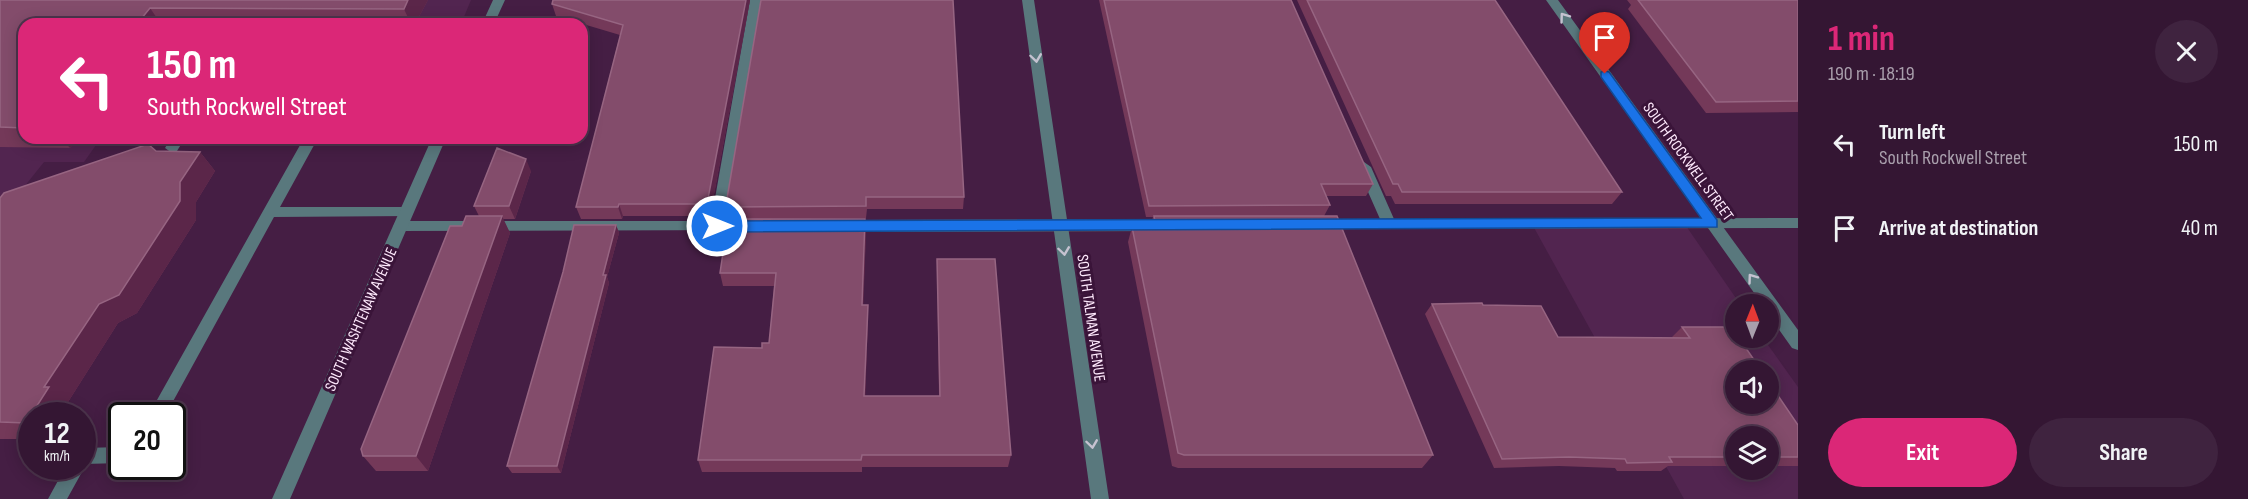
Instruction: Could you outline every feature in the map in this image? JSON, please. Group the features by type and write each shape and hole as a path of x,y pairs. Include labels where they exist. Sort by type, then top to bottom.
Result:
{"street":[{"path":"491,18 499,0"},
{"path":"717,226 756,0"},
{"name":"SOUTH TALMAN AVENUE","path":"1028,0 1100,499"},
{"name":"SOUTH ROCKWELL STREET","path":"1552,0 1798,343"},
{"path":"164,402 308,144"},
{"name":"SOUTH WASHTENAW AVENUE","path":"281,499 436,144"},
{"path":"1356,150 1389,224"},
{"path":"270,212 403,220 764,226"},
{"path":"1309,225 1798,223"},
{"path":"834,226 1182,225"},
{"path":"57,499 68,480"}],"shaded area":[{"path":"0,0 471,0 464,18 18,18 18,144 97,144 84,162 44,162 0,217"},
{"path":"1684,223 1733,294 1725,294 1725,348 1770,348 1779,360 1725,360 1725,414 1779,414 1779,360 1798,387 1798,499 1684,499 1532,224"}],"building":[{"path":"0,0 408,0 404,9 150,8 142,18 18,18 18,128 0,127"},
{"path":"553,0 746,0 707,204 619,204 618,207 576,207 623,25 552,4"},
{"path":"761,0 953,0 964,197 866,197 866,206 731,207 731,204 726,204"},
{"path":"1104,0 1291,0 1373,184 1321,184 1330,205 1149,206"},
{"path":"1307,0 1495,0 1622,192 1402,192 1398,184 1393,184"},
{"path":"1638,0 1798,0 1798,101 1716,102"},
{"path":"148,144 156,151 200,152 180,182 180,201 119,295 99,304 44,387 49,387 39,402 18,402 18,423 0,422 0,198 4,193"},
{"path":"497,148 526,159 509,206 474,206"},
{"path":"466,216 502,216 416,456 363,456 361,449 450,226 462,226"},
{"path":"1154,216 1337,216 1433,455 1184,455 1178,453 1132,227 1156,227"},
{"path":"728,219 865,219 862,305 868,305 864,396 940,396 937,259 995,259 1011,455 862,455 861,460 698,460 714,347 762,348 762,343 769,343 776,273 720,273"},
{"path":"574,225 616,225 603,275 606,275 557,466 507,466 563,272"},
{"path":"1482,303 1483,305 1541,306 1558,337 1690,338 1682,327 1725,327 1725,348 1746,348 1754,360 1725,360 1725,414 1779,414 1779,397 1798,425 1798,457 1779,457 1779,426 1725,426 1725,457 1669,457 1672,462 1627,463 1625,459 1569,457 1502,459 1432,304"}],"route":[{"path":"717,226 1712,223 1605,74"}]}
